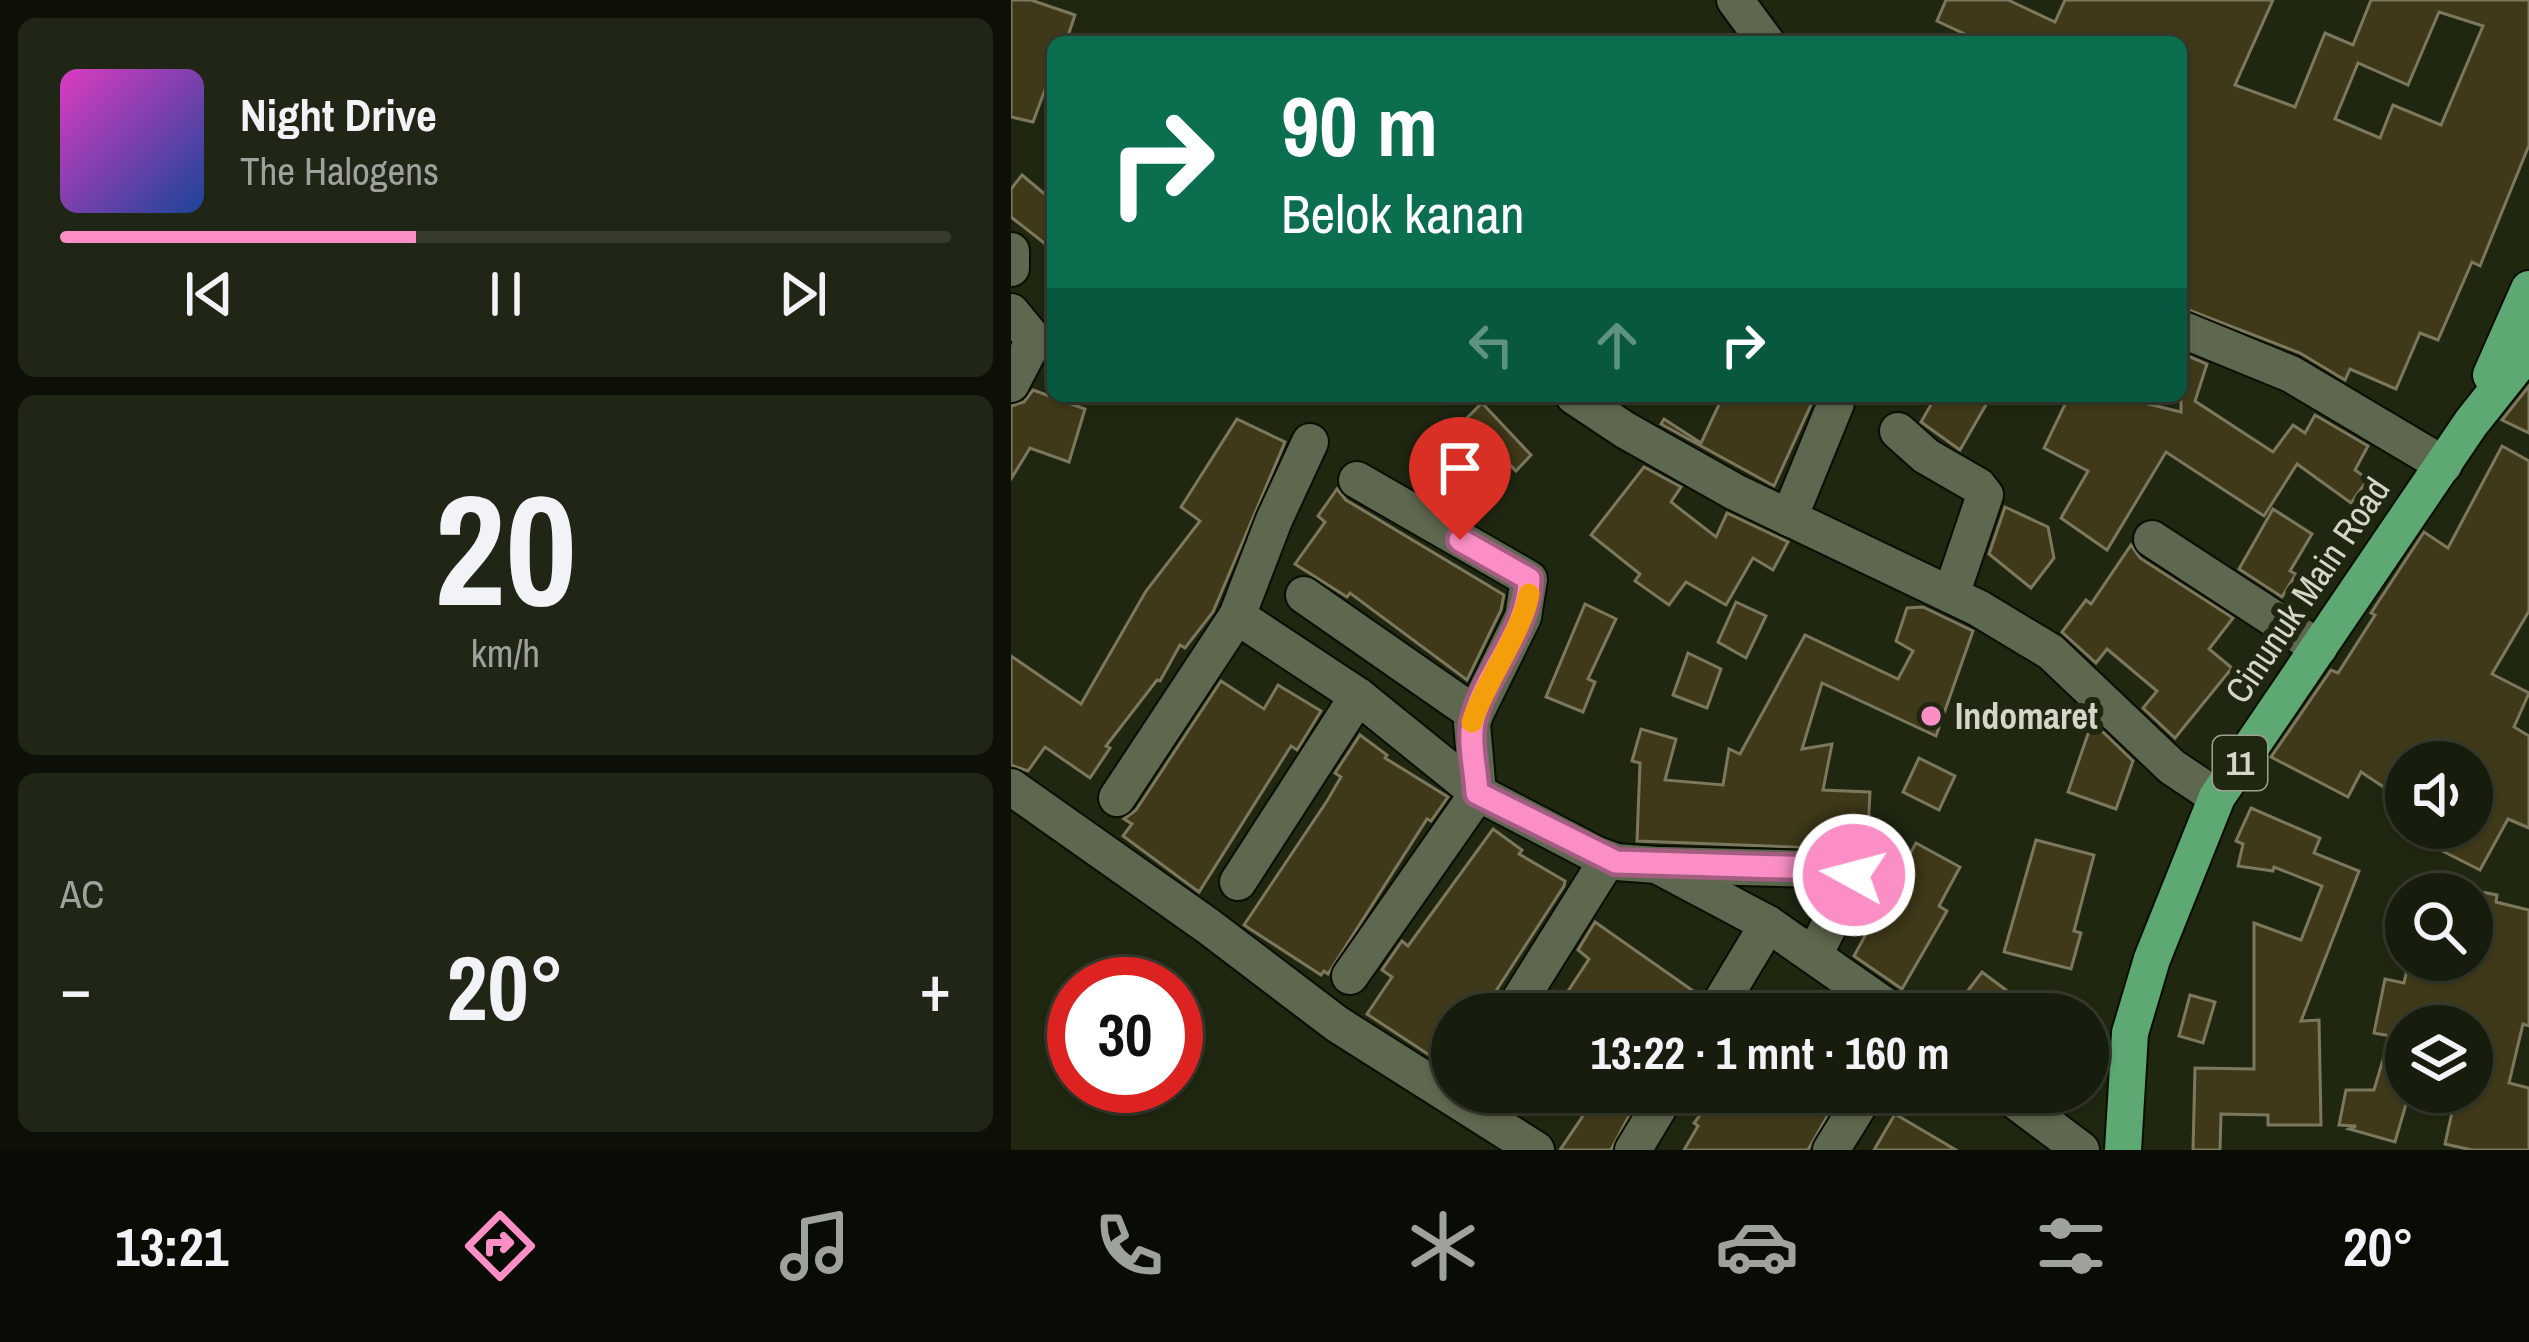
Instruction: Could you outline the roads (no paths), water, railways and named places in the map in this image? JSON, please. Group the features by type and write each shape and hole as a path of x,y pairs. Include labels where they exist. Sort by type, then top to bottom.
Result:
{"highway":[{"name":"11","path":"2471,423 2529,289"},
{"name":"11","path":"2471,423 2529,350"},
{"name":"Cinunuk Main Road","path":"2123,1150 2130,1033 2152,959 2217,797 2471,423"}],"street":[{"path":"1735,0 1762,36"},
{"path":"1011,251 1011,268"},
{"path":"1011,384 1033,331"},
{"path":"2187,331 2291,374 2444,465"},
{"path":"1583,402 1625,430 1789,518 1951,595 2051,652 2172,767 2217,797"},
{"path":"1789,518 1836,403"},
{"path":"1898,430 1926,456 1978,486 1985,495 1951,595"},
{"path":"1117,798 1237,616 1273,520 1310,442"},
{"path":"1350,976 1477,793 1472,724 1523,617 1529,579 1357,480"},
{"path":"2153,539 2319,648"},
{"path":"1304,596 1475,714"},
{"path":"1237,616 1357,696 1477,793 1608,859 1657,866 1852,870 1854,877 1813,955"},
{"path":"1238,882 1357,696"},
{"path":"1012,790 1208,926 1337,1024 1536,1150"},
{"path":"1524,993 1608,859"},
{"path":"1657,866 1768,924 1867,993"},
{"path":"1727,993 1768,924"},
{"path":"1633,1150 1655,1113"},
{"path":"1831,1150 1854,1113"},
{"path":"2032,1113 2081,1150"}],"place":[{"name":"Indomaret","path":"1931,716"}]}
